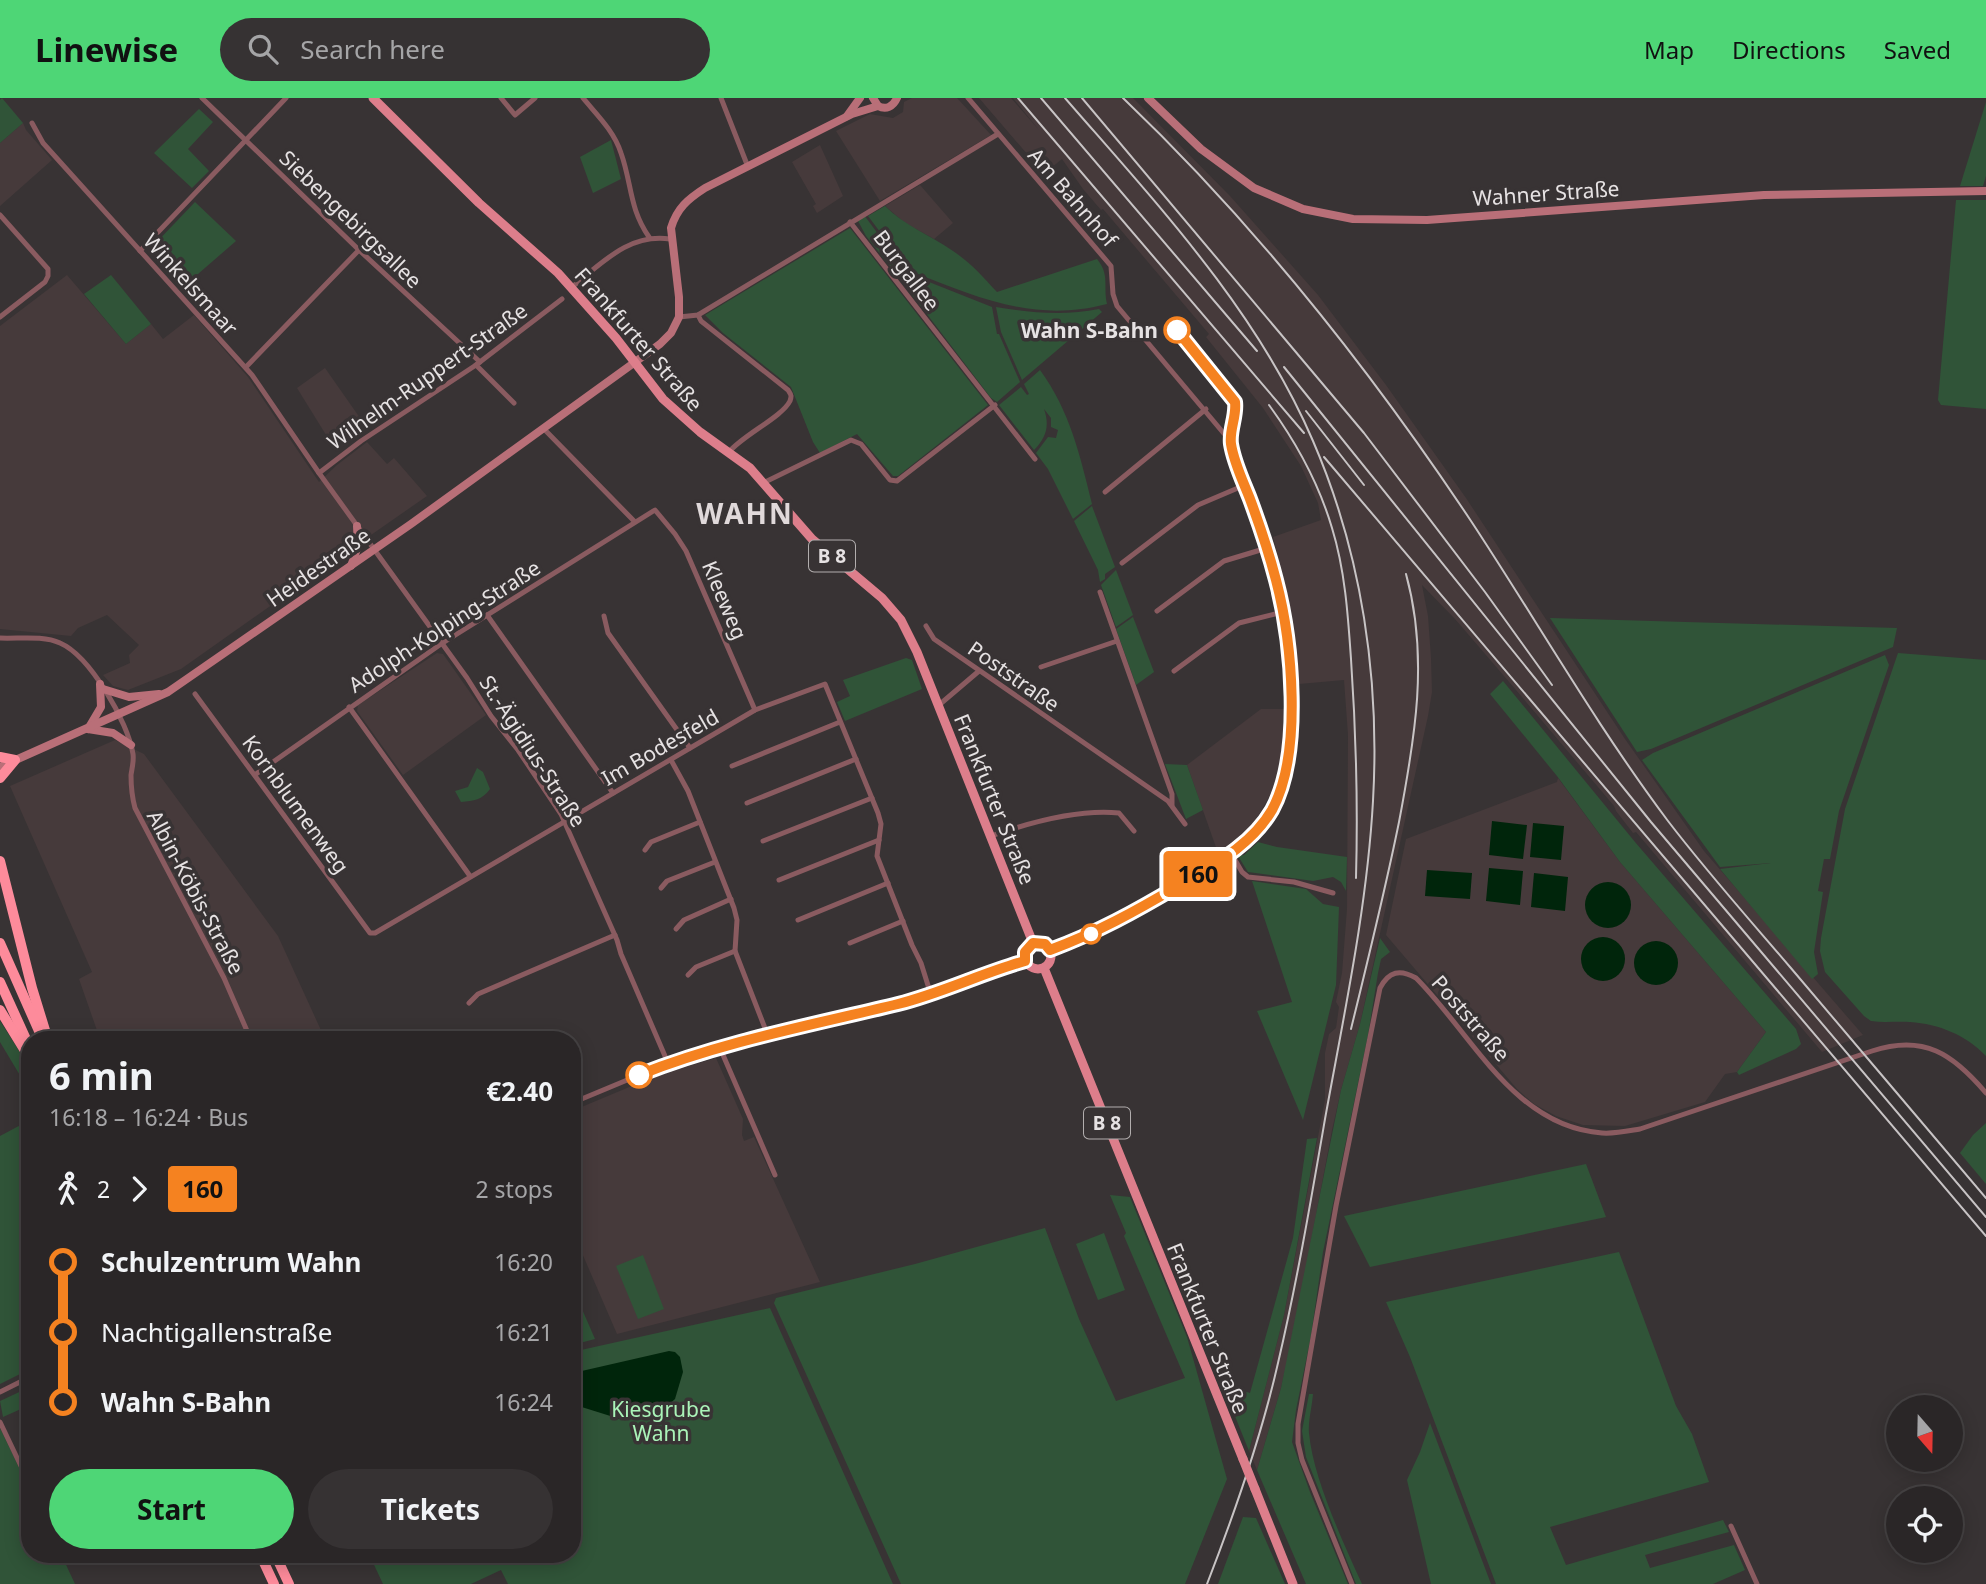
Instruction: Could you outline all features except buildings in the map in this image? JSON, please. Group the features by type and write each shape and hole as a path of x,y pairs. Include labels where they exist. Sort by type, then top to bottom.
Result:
{"highway":[{"path":"0,757 15,760 0,778"},
{"path":"0,861 45,1031"},
{"path":"0,943 39,1031"},
{"path":"0,982 22,1031"},
{"path":"0,1010 21,1044"},
{"path":"264,1563 274,1584"},
{"path":"279,1563 289,1584"}],"main road":[{"name":"Frankfurter Straße","path":"373,98 479,203 572,288 636,363 658,394 681,417 750,468 812,539 894,611 908,631 1033,943"},
{"path":"1033,943 1045,944 1050,950 1050,962 1044,968 1033,968 1025,961 1025,952 1033,943"},
{"name":"Frankfurter Straße","path":"1044,968 1293,1584"}],"street":[{"name":"Siebengebirgsallee","path":"202,98 478,363 514,403"},
{"path":"140,251 286,98"},
{"path":"500,98 515,115 536,98"},
{"path":"583,98 616,140 624,160 636,217 649,237"},
{"path":"721,98 748,167"},
{"path":"849,116 860,98"},
{"path":"679,317 679,297 670,239 674,217 685,202 705,188 874,101 889,107 897,98"},
{"name":"Am Bahnhof","path":"968,98 1111,265 1113,294 1117,306 1231,442 1235,462 1267,548 1283,612 1290,687 1289,754 1281,789 1266,819 1247,841 1231,853 1123,919 1050,950"},
{"name":"Wahner Straße","path":"1148,98 1201,149 1254,188 1303,209 1353,219 1427,220 1764,195 1986,191"},
{"name":"Winkelsmaar","path":"32,123 43,143 246,367 319,473"},
{"path":"850,222 998,134"},
{"path":"0,215 48,269 48,276 45,282 0,317"},
{"name":"Burgallee","path":"679,317 698,315 850,222 1035,459"},
{"path":"572,288 613,254 649,237 670,239"},
{"path":"246,367 359,250"},
{"name":"Wilhelm-Ruppert-Straße","path":"373,550 319,473 353,446 478,363 562,299"},
{"path":"698,315 701,321 757,364 788,390 791,396 781,410 729,452"},
{"name":"Heidestraße","path":"0,767 168,692 351,566 636,363 667,338 679,317"},
{"path":"763,483 851,440 861,444 890,480 897,481 995,405"},
{"path":"1105,492 1206,409"},
{"path":"543,428 634,521"},
{"path":"1122,563 1198,505 1245,485"},
{"name":"Adolph-Kolping-Straße","path":"256,774 441,645 654,510"},
{"name":"Kleeweg","path":"654,510 686,551 755,710"},
{"path":"351,566 358,546 356,526"},
{"path":"1157,611 1224,561 1267,548"},
{"name":"St.-Ägidius-Straße","path":"373,550 472,685 565,821 668,1063"},
{"path":"1100,592 1172,794 1172,805"},
{"path":"1174,671 1239,624 1283,612"},
{"path":"487,615 613,793"},
{"path":"604,616 605,629 690,748"},
{"name":"Poststraße","path":"926,626 934,639 1172,805 1185,824"},
{"name":"Albin-Köbis-Straße","path":"0,638 51,640 61,643 78,655 120,715 131,746 131,784 135,808 224,978 247,1031"},
{"path":"1041,667 1117,641"},
{"path":"938,706 979,671"},
{"name":"Im Bodesfeld","path":"370,933 382,930 755,710 825,684 840,722"},
{"path":"131,746 113,733 88,729 101,707 101,687 129,696 168,692"},
{"name":"Kornblumenweg","path":"195,694 370,933"},
{"path":"349,707 470,876"},
{"path":"732,766 840,722 881,824 877,856 922,963 931,995"},
{"path":"747,803 856,759"},
{"path":"671,760 688,791 731,900 737,920 735,951 768,1035"},
{"path":"763,841 872,798"},
{"path":"991,836 1023,825 1101,813 1119,813 1134,831"},
{"path":"645,850 651,842 700,822"},
{"path":"779,880 878,840"},
{"path":"1231,853 1248,877 1294,882 1333,893"},
{"path":"661,888 667,881 715,862"},
{"path":"798,920 888,883"},
{"path":"676,929 684,920 731,900"},
{"path":"850,943 903,921"},
{"path":"469,1003 478,994 615,935"},
{"path":"688,975 696,967 735,951"},
{"path":"581,1099 668,1063 931,995 1025,961"},
{"name":"Poststraße","path":"1352,1584 1302,1460 1298,1424 1336,1206 1380,988 1385,978 1402,971 1416,978 1519,1097 1543,1114 1577,1130 1605,1133 1640,1129 1896,1045 1920,1046 1947,1055 1962,1066 1986,1093"},
{"path":"720,1048 775,1175"},
{"path":"0,1392 21,1382"},
{"path":"0,1422 21,1466"},
{"path":"1731,1526 1757,1584"}],"shaded area":[{"path":"912,98 957,98 991,135 880,201 836,131 870,114 893,118 903,112 904,102"},
{"path":"979,98 1011,98 1039,130 1013,98 1133,98 1230,196 1318,295 1386,385 1466,498 1625,739 1704,851 1863,1035 1822,1052 1636,832 1633,833 1614,806 1516,690 1422,585 1428,616 1431,658 1432,692 1428,716 1360,1024 1332,1130 1294,1332 1257,1470 1249,1451 1284,1315 1325,1100 1325,1053 1329,1034 1336,1028 1339,1007 1336,1002 1342,973 1347,909 1348,735 1344,680 1299,684 1291,610 1273,537 1321,520 1318,503 1301,466 1263,408 1206,337 1209,334 1083,189 1062,159 1051,168 1040,169"},
{"path":"23,123 52,160 0,206 0,143"},
{"path":"820,145 843,196 817,213 813,206 816,204 792,162"},
{"path":"920,185 953,223 934,239 905,223 885,206"},
{"path":"67,275 126,344 151,324 163,339 194,315 248,377 319,482 367,442 387,464 394,458 427,496 371,535 367,530 355,538 351,549 181,669 128,690 113,686 103,675 130,663 129,655 139,645 107,615 78,628 71,636 0,629 0,326"},
{"path":"325,368 367,428 336,451 297,388"},
{"path":"437,653 443,654 486,715 403,775 357,711 358,705"},
{"path":"1261,709 1284,709 1282,758 1275,786 1255,822 1231,845 1218,853 1187,765"},
{"path":"115,740 144,754 278,936 321,1031 97,1031 79,979 92,972 10,786"},
{"path":"1558,778 1620,862 1766,1032 1737,1072 1725,1074 1705,1102 1625,1126 1583,1125 1556,1116 1534,1104 1517,1089 1386,935 1406,839 1557,782"},
{"path":"1492,821 1527,825 1523,859 1489,855"},
{"path":"1533,823 1564,826 1561,860 1530,857"},
{"path":"1489,868 1523,871 1520,905 1486,901"},
{"path":"1427,870 1472,873 1470,899 1425,896"},
{"path":"1534,873 1568,877 1565,911 1531,907"},
{"path":"1608,882 1624,889 1631,905 1624,921 1608,928 1592,921 1585,905 1592,889"},
{"path":"1603,937 1618,944 1625,959 1618,974 1603,981 1588,974 1581,959 1588,944"},
{"path":"1656,941 1671,948 1678,963 1671,978 1656,985 1641,978 1634,963 1641,948"},
{"path":"716,1058 743,1119 744,1141 754,1137 820,1282 617,1334 581,1251 581,1107 658,1075"},
{"path":"669,1351 680,1357 683,1372 675,1399 664,1409 620,1419 581,1407 581,1371"}],"green space":[{"path":"2,98 23,123 0,143 0,100"},
{"path":"1986,102 1986,176 1983,186 1960,186"},
{"path":"199,109 213,122 188,149 209,171 192,188 154,153"},
{"path":"611,140 621,179 593,193 580,157"},
{"path":"1956,200 1986,200 1986,409 1941,405 1938,400"},
{"path":"195,202 236,241 183,287 151,251"},
{"path":"885,206 959,255 997,292 1097,259 1105,275 1107,304 1056,311 1031,309 984,299 913,272 868,216"},
{"path":"864,215 904,269 917,277 917,281 906,286 866,236 858,221"},
{"path":"850,228 988,405 898,476 893,476 857,434 820,453 791,387 723,333 705,315"},
{"path":"111,275 151,324 126,344 84,294"},
{"path":"924,280 992,307 997,334 1020,382 997,402 991,398 907,288"},
{"path":"996,307 1048,313 1099,309 1102,312 1022,380 1001,332"},
{"path":"1040,370 1066,417 1092,504 1073,519 1048,469 1036,453 1048,437 1056,438 1058,430 1051,427 1051,418 1044,409 1046,431 1034,450 999,405 1021,387 1029,394 1024,384"},
{"path":"1092,506 1115,567 1105,574 1105,579 1100,582 1098,570 1074,521"},
{"path":"1116,570 1133,615 1116,627 1101,585"},
{"path":"1133,617 1154,672 1136,685 1116,629"},
{"path":"1550,618 1897,628 1893,647 1651,749 1637,752"},
{"path":"1898,653 1986,660 1986,1056 1970,1042 1942,1028 1910,1022 1871,1021 1825,972 1820,951 1845,809"},
{"path":"1885,655 1889,665 1839,811 1830,859 1824,859 1818,891 1823,892 1814,952 1818,974 1812,979 1720,869 1771,863 1720,867 1642,760"},
{"path":"906,658 912,660 922,689 845,721 837,702 850,696 843,680"},
{"path":"1503,681 1635,842 1796,1029 1801,1044 1796,1049 1739,1075 1737,1072 1766,1032 1620,862 1557,776 1490,694"},
{"path":"1165,764 1187,765 1203,810 1186,819"},
{"path":"477,768 483,772 490,789 484,796 461,802 455,791 468,787"},
{"path":"1258,842 1347,857 1346,891 1341,882 1333,877 1313,881 1248,872 1238,856 1244,855"},
{"path":"1252,881 1306,889 1323,904 1339,907 1336,985 1303,1120 1257,1011 1292,1002"},
{"path":"1380,938 1390,952 1381,959 1378,973 1368,1035 1323,1252 1292,1442 1348,1584 1306,1584 1257,1470 1281,1388 1341,1090"},
{"path":"0,1021 21,1054 21,1077 0,1042"},
{"path":"1986,1123 1986,1184 1960,1153"},
{"path":"21,1125 21,1374 0,1384 0,1136"},
{"path":"1317,1138 1284,1315 1249,1451 1218,1374 1219,1368 1241,1390 1250,1393 1293,1238 1307,1139"},
{"path":"1586,1164 1606,1217 1370,1267 1344,1216"},
{"path":"1110,1195 1130,1197 1187,1337 1227,1479 1185,1584 901,1584 774,1303 776,1298 915,1264 1045,1228 1079,1319 1116,1401 1185,1378 1124,1236 1126,1233"},
{"path":"1104,1233 1125,1290 1098,1300 1076,1244"},
{"path":"1619,1252 1676,1406 1692,1434 1709,1482 1550,1527 1566,1565 1723,1520 1729,1532 1645,1555 1650,1568 1734,1545 1745,1570 1713,1584 1496,1584 1410,1357 1386,1302"},
{"path":"643,1255 664,1309 638,1319 616,1266"},
{"path":"581,1307 595,1339 581,1343"},
{"name":"Kiesgrube Wahn","path":"770,1308 893,1584 508,1584 501,1570 471,1584 383,1584 373,1563 581,1563 581,1350"},
{"path":"21,1391 21,1409 3,1417 0,1401"},
{"path":"1309,1394 1313,1394 1309,1433 1316,1470 1362,1584 1356,1584 1306,1457 1302,1431"},
{"path":"1430,1423 1491,1584 1431,1584 1407,1480"},
{"path":"0,1428 21,1471 21,1563 65,1563 75,1584 0,1584"},
{"path":"1243,1517 1256,1518 1285,1584 1218,1584"}],"railway":[{"path":"1018,98 1304,433"},
{"path":"1041,98 1257,351"},
{"path":"1065,98 1203,260 1264,347 1290,393 1313,441 1344,528 1364,618 1370,663 1373,801 1366,881 1347,1000 1278,1363 1247,1475 1207,1584"},
{"path":"1082,98 1364,433 1552,685"},
{"path":"1123,98 1219,196 1352,354 1433,464 1591,710 1668,821 1986,1198"},
{"path":"1284,367 1651,822 1986,1217"},
{"path":"1269,405 1297,449 1327,512 1343,576 1354,714 1356,878"},
{"path":"1306,411 1364,485"},
{"path":"1324,457 1986,1236"},
{"path":"1351,1029 1394,848 1414,729 1417,636 1406,574"}],"bus line":[{"name":"160","path":"639,1075 668,1063 720,1048 937,993 1025,961 1026,948 1033,943 1045,944 1050,950 1067,944 1123,919 1229,855 1247,841 1266,819 1281,789 1289,754 1289,658 1283,612 1267,548 1235,462 1231,442 1235,402 1177,330"}],"place":[{"name":"Wahn S-Bahn","path":"1177,330"}],"district":[{"name":"WAHN","path":"745,513"}]}
